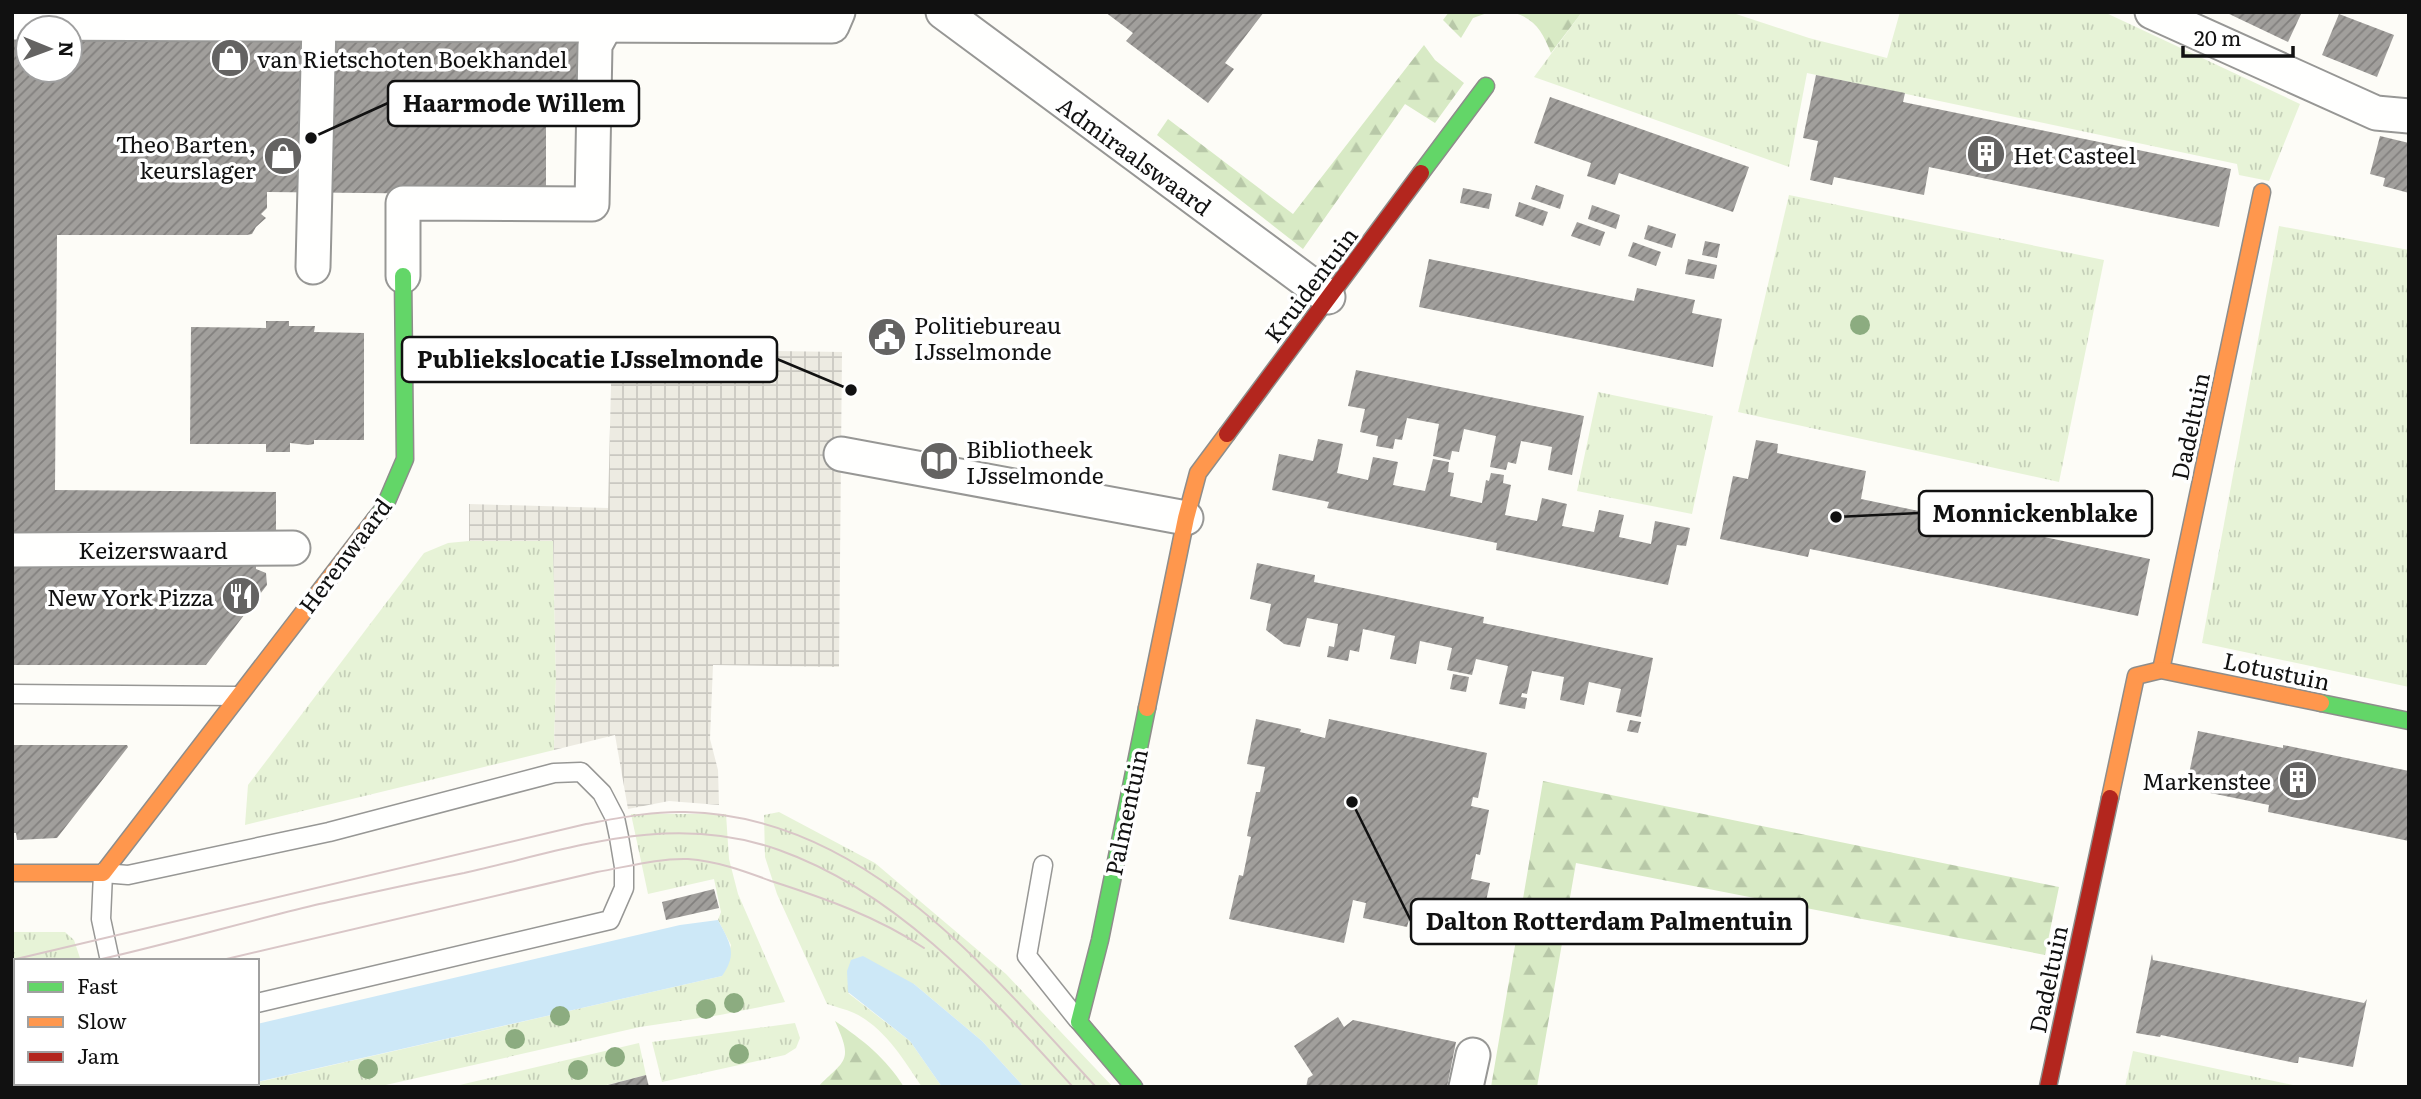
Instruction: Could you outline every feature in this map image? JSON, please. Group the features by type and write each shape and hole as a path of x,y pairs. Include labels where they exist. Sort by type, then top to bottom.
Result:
{"street":[{"path":"12,23 319,23 435,18 606,25 832,26 838,12"},
{"name":"Admiraalswaard","path":"943,12 1328,297"},
{"path":"2152,12 2376,113 2409,116"},
{"path":"313,267 319,23"},
{"name":"Herenwaard","path":"103,873 384,508 405,459 403,203 592,204 595,45 606,25"},
{"name":"Kruidentuin","path":"1186,519 1198,473 1486,86"},
{"name":"Dadeltuin","path":"2161,670 2262,192"},
{"path":"841,454 1186,519"},
{"name":"Palmentuin","path":"1079,1022 1100,940 1186,519"},
{"name":"Keizerswaard","path":"12,550 293,548"},
{"name":"Lotustuin","path":"2136,676 2161,670 2409,721"},
{"name":"Dadeltuin","path":"2048,1087 2136,676"},
{"path":"12,873 103,873"},
{"path":"1079,1022 1134,1087"}],"lane":[{"path":"12,694 238,696"},
{"path":"110,959 101,919 103,873 128,875 329,832 554,773 581,772 602,793 615,818 624,867 624,888 610,920 259,1003"},
{"path":"1043,864 1027,956 1079,1022"}],"green space":[{"path":"1449,12 1490,12 1473,18 1461,38 1443,20"},
{"path":"1511,12 1582,12 1551,53 1537,27 1526,18"},
{"path":"1582,12 1730,12 1809,38 1887,58 1900,12 2104,12 2300,104 2269,181 2239,175 2237,164 1807,73 1789,167 1534,77"},
{"path":"1424,45 1435,60 1464,83 1435,123 1405,104 1303,249 1157,135 1168,119 1293,214"},
{"path":"1789,195 2104,260 2059,482 1738,412"},
{"path":"2279,226 2409,250 2409,687 2202,643"},
{"path":"1598,392 1713,416 1692,514 1577,491"},
{"path":"553,541 556,678 554,750 245,825 248,785 424,553 448,543"},
{"path":"1543,781 2059,887 2045,955 1576,863 1537,1087 1491,1087"},
{"path":"779,812 875,863 1006,974 1113,1087 1024,1087 982,1041 914,984 848,993 910,1041 942,1087 922,1087 892,1045 875,1027 854,1013 827,1004 777,894 765,857 764,815"},
{"path":"631,814 726,814 729,859 738,894 785,1002 640,1027 377,1087 236,1087 259,1085 259,1082 722,976 731,945 718,920 721,912 714,879 648,894"},
{"path":"12,932 65,932 74,940 80,959 14,959 12,1040"},
{"path":"835,1021 873,1050 890,1067 904,1087 818,1087 844,1059 844,1045"},
{"path":"795,1023 800,1038 796,1048 785,1055 662,1082 652,1042"},
{"path":"639,1043 646,1075 599,1087 451,1087"},
{"path":"2133,1051 2302,1087 2125,1087"}],"shaded area":[{"path":"612,345 715,352 752,345 776,351 842,352 839,667 713,665 710,739 718,770 719,805 669,801 628,809 615,735 554,750 556,678 553,541 469,541 469,504 608,508"}],"water":[{"path":"718,920 726,935 731,954 722,976 259,1082 259,1024 680,925"},
{"path":"863,956 914,984 982,1041 1024,1087 942,1087 910,1041 848,992 847,971 851,960"},
{"path":"14,1040 14,1085 81,1087 12,1087"}],"building":[{"path":"12,12 594,12 593,76 577,76 577,124 546,125 546,195 267,192 267,208 261,214 266,218 252,234 57,235 55,490 276,492 276,538 256,538 256,569 266,573 267,585 206,665 12,665"},
{"path":"1105,12 1264,12 1225,63 1234,69 1208,103 1126,41 1133,33"},
{"path":"2225,12 2296,12 2301,14 2288,42"},
{"path":"2339,14 2394,35 2377,77 2322,55"},
{"name":"Het Casteel","path":"1816,75 1905,93 1903,102 2231,169 2219,227 1929,167 1924,195 1834,177 1832,185 1810,180 1818,141 1803,138"},
{"path":"1550,97 1749,167 1733,212 1619,173 1615,185 1587,176 1591,163 1534,143"},
{"path":"2380,136 2409,143 2409,193 2383,186 2385,178 2370,174"},
{"path":"1536,185 1564,195 1560,209 1531,199"},
{"path":"1463,188 1492,194 1489,209 1460,203"},
{"path":"1519,202 1548,212 1543,226 1515,216"},
{"path":"1592,205 1620,215 1616,229 1588,219"},
{"path":"1577,222 1605,232 1600,246 1571,236"},
{"path":"1648,225 1676,234 1672,248 1644,239"},
{"path":"1705,241 1720,244 1717,258 1702,255"},
{"path":"1633,242 1661,252 1656,266 1628,256"},
{"path":"1429,259 1634,301 1637,288 1695,300 1692,313 1722,319 1713,367 1419,307"},
{"path":"1688,259 1717,265 1714,279 1685,274"},
{"path":"266,321 289,321 289,326 315,326 314,332 364,333 364,440 314,440 314,444 308,445 290,443 290,452 266,452 266,444 190,444 191,327 266,328"},
{"path":"1356,370 1584,416 1572,475 1548,470 1552,447 1521,441 1516,464 1508,462 1506,470 1490,467 1496,436 1464,429 1459,452 1452,451 1450,460 1433,456 1439,424 1407,418 1402,440 1395,439 1393,449 1376,446 1378,436 1360,432 1365,409 1348,406"},
{"path":"1318,439 1343,444 1337,473 1368,480 1373,457 1398,462 1393,485 1425,491 1433,459 1449,462 1448,472 1454,473 1450,496 1482,503 1486,480 1489,481 1491,473 1504,475 1503,483 1511,485 1505,515 1537,521 1542,498 1567,504 1562,526 1594,532 1599,510 1624,515 1619,537 1651,544 1655,521 1690,528 1686,546 1677,545 1668,585 1496,550 1497,543 1327,508 1329,502 1272,490 1279,454 1313,461"},
{"path":"1756,440 1778,444 1777,453 1866,471 1861,499 2150,559 2138,616 1810,549 1808,557 1720,539 1733,476 1748,479"},
{"path":"1257,563 1315,575 1314,582 1484,617 1483,623 1653,658 1641,717 1616,712 1621,689 1589,682 1584,705 1560,700 1564,677 1532,671 1527,694 1522,693 1521,697 1527,698 1525,709 1499,704 1508,666 1476,659 1472,675 1447,670 1452,648 1420,641 1416,664 1390,659 1395,636 1363,629 1359,652 1350,650 1348,661 1327,657 1329,646 1334,647 1338,624 1307,618 1300,647 1284,644 1266,630 1271,604 1250,599"},
{"path":"1453,674 1469,677 1466,692 1450,689"},
{"path":"1256,719 1301,729 1300,732 1325,738 1329,719 1487,753 1478,798 1473,797 1471,806 1489,810 1480,855 1476,854 1471,879 1490,883 1480,928 1436,918 1436,914 1412,909 1407,927 1363,918 1366,903 1353,900 1344,943 1229,919 1239,875 1243,876 1251,837 1247,836 1256,792 1260,792 1265,767 1247,764"},
{"path":"1630,720 1641,722 1638,733 1627,731"},
{"name":"Markenstee","path":"2198,731 2409,771 2409,841 2268,812 2269,805 2186,788"},
{"path":"12,745 128,747 57,838 17,840 16,833 12,833"},
{"path":"714,889 719,908 666,920 662,902"},
{"path":"2152,954 2153,960 2364,1003 2367,999 2353,1067 2299,1057 2298,1063 2295,1063 2161,1035 2136,1033"},
{"path":"1338,1017 1344,1027 1353,1020 1456,1042 1447,1087 1306,1087 1308,1078 1313,1075 1294,1046"},
{"path":"646,1075 649,1087 604,1087 604,1086"}],"tram line":[{"path":"16,959 586,824 623,817 685,812 749,820 809,840 864,869 916,906 965,948 1096,1087"},
{"path":"102,959 315,905 582,845 660,834 699,834 739,839 779,850 823,869 864,892 903,920 975,983 1073,1087"},
{"path":"227,959 597,872 676,859 720,864 811,894 869,918 924,948"}],"traffic: fast":[{"path":"1421,173 1486,86"},
{"path":"375,519 384,508 405,459 403,276"},
{"path":"2321,703 2409,721"},
{"path":"1134,1087 1079,1022 1100,940 1147,708"}],"traffic: slow":[{"path":"2161,670 2262,192"},
{"path":"1147,708 1186,518 1198,473 1227,434"},
{"path":"12,873 103,873 375,519"},
{"path":"2110,798 2136,676 2161,670 2321,703"}],"traffic: jam":[{"path":"1227,434 1421,173"},
{"path":"2048,1087 2110,798"}],"place":[{"name":"van Rietschoten Boekhandel","path":"230,58"},
{"name":"Haarmode Willem","path":"311,138"},
{"name":"Het Casteel","path":"1986,154"},
{"name":"Theo Barten, keurslager","path":"283,156"},
{"name":"Politiebureau IJsselmonde","path":"887,337"},
{"name":"Publiekslocatie IJsselmonde","path":"851,390"},
{"name":"Bibliotheek IJsselmonde","path":"939,461"},
{"name":"Monnickenblake","path":"1836,517"},
{"name":"New York Pizza","path":"241,596"},
{"name":"Markenstee","path":"2298,780"},
{"name":"Dalton Rotterdam Palmentuin","path":"1352,802"}]}
